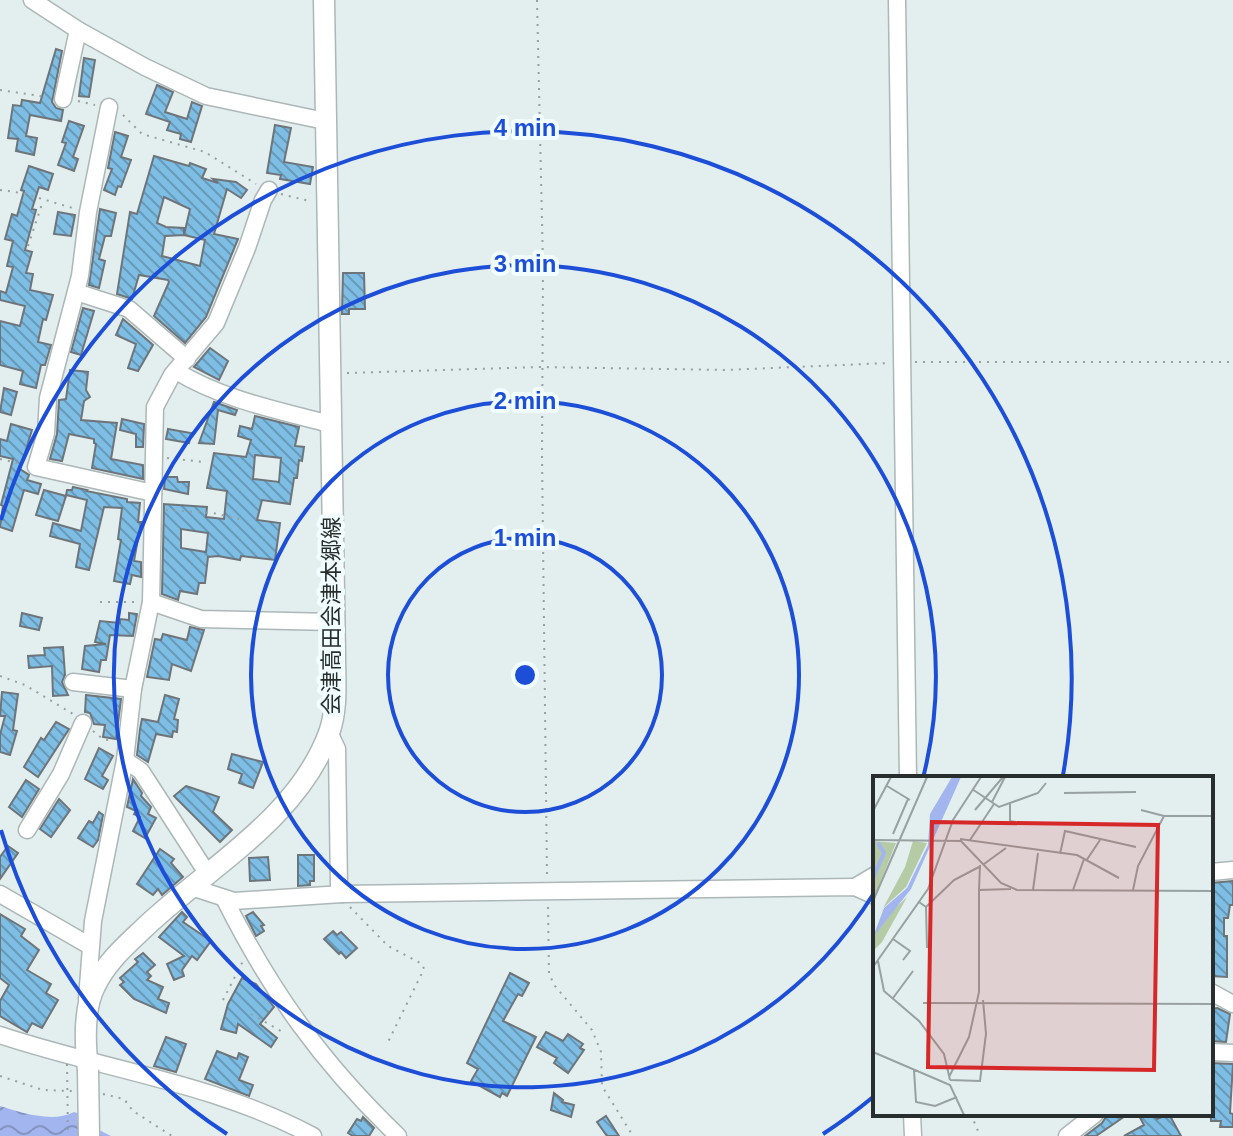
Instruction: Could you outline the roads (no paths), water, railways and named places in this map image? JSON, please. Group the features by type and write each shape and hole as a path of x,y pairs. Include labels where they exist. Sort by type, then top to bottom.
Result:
{"main road":[{"name":"会津高田会津本郷線","path":"89,1136 82,1058 88,1009 103,972 114,957 265,824 301,784 329,732 335,706 324,0"}],"street":[{"path":"32,0 145,67 206,96 325,121"},
{"path":"897,0 908,776"},
{"path":"63,99 78,30"},
{"path":"109,107 76,292 48,398 46,433 36,467 153,501"},
{"path":"82,1058 93,921 151,602 155,407 182,365 216,323 269,190"},
{"path":"76,292 129,309 199,385 322,422 330,420"},
{"path":"151,602 201,619 334,622"},
{"path":"73,682 133,689"},
{"path":"27,830 61,774 83,723"},
{"path":"329,732 337,749 339,887 342,894"},
{"path":"126,752 207,873"},
{"path":"1213,872 1233,870"},
{"path":"855,887 873,876"},
{"path":"191,887 234,901 342,894 855,887 873,895"},
{"path":"0,894 90,946"},
{"path":"224,898 250,949 294,1020 362,1100 398,1136"},
{"path":"1213,993 1233,1004"},
{"path":"0,1035 46,1050 171,1080 285,1121 313,1136"},
{"path":"1213,1052 1233,1053"},
{"path":"912,1116 913,1136"},
{"path":"1067,1136 1092,1116"}],"water":[{"path":"0,1106 47,1117 74,1112 111,1136 0,1136"}]}
